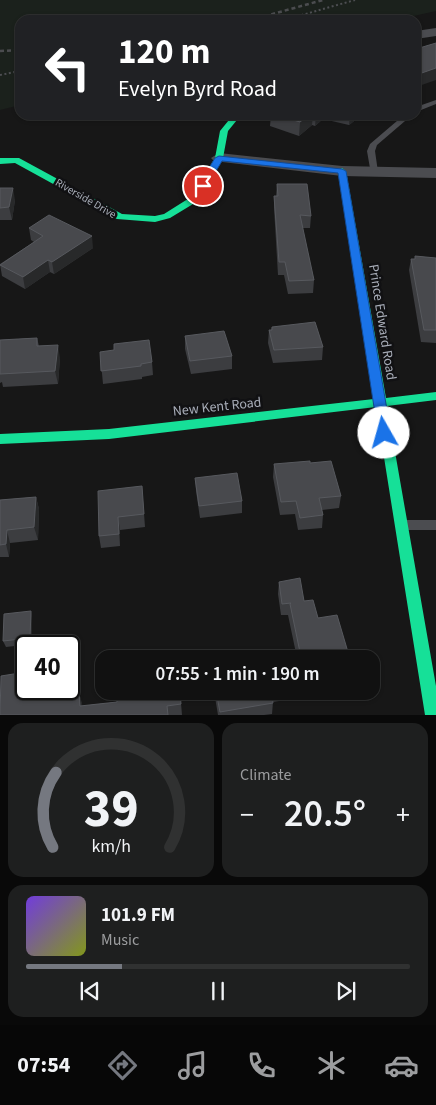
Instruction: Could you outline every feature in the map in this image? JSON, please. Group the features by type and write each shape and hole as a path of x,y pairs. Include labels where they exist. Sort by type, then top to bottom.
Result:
{"street":[{"path":"421,34 436,32"},
{"name":"Riverside Drive","path":"0,161 16,160 43,173 120,218 138,220 168,216 194,200 219,158 224,131 233,120"},
{"path":"219,158 342,171 436,173"},
{"name":"Prince Edward Road","path":"342,171 381,402 382,423 402,525 432,715"},
{"name":"New Kent Road","path":"0,439 109,434 436,396"}],"lane":[{"path":"421,108 436,102"},
{"path":"374,172 371,151 374,144 402,120"},
{"path":"402,525 436,525"}],"path":[{"path":"304,15 355,0"},
{"path":"0,75 15,72"}],"shaded area":[{"path":"0,0 436,0 436,11 418,15 15,15 15,106 0,110"}],"building":[{"path":"436,43 436,68 421,73 421,48"},
{"path":"277,184 307,184 311,216 300,215 314,280 289,281 285,262 279,262 274,196 278,196"},
{"path":"0,188 13,188 9,207 0,208"},
{"path":"49,215 92,236 52,262 48,260 23,277 0,265 43,236 29,228"},
{"path":"415,256 436,258 436,330 424,330 411,259 415,259"},
{"path":"315,322 323,347 274,350 269,330 272,330 272,327"},
{"path":"224,331 232,356 190,361 185,336"},
{"path":"37,338 37,346 58,345 55,371 0,374 0,340"},
{"path":"149,340 152,362 141,364 141,366 101,371 100,352 114,350 114,344"},
{"path":"310,461 310,463 331,461 341,496 319,498 323,515 300,518 296,501 281,502 274,464"},
{"path":"237,473 242,501 199,506 195,478"},
{"path":"142,486 144,514 118,517 119,534 99,536 98,491"},
{"path":"36,497 34,527 7,530 6,544 0,545 0,500"},
{"path":"300,578 304,601 313,600 318,618 337,615 347,650 300,650 291,603 282,604 279,582"},
{"path":"31,611 30,635 15,635 15,640 3,641 4,614"},
{"path":"15,674 15,700 80,700 80,706 117,702 117,700 181,700 181,704 167,706 168,715 0,715 1,676"},
{"path":"218,700 272,700 273,703 220,712"}],"railway":[{"path":"269,15 323,0"},
{"path":"0,51 15,50"}],"traffic: fast":[{"path":"0,161 16,160 120,217 155,219 167,216 195,199 219,158 224,131 233,120"},
{"path":"342,171 433,715"},
{"path":"0,439 109,434 436,396"}],"route":[{"path":"203,186 219,158 342,171 381,402 384,433"}]}
